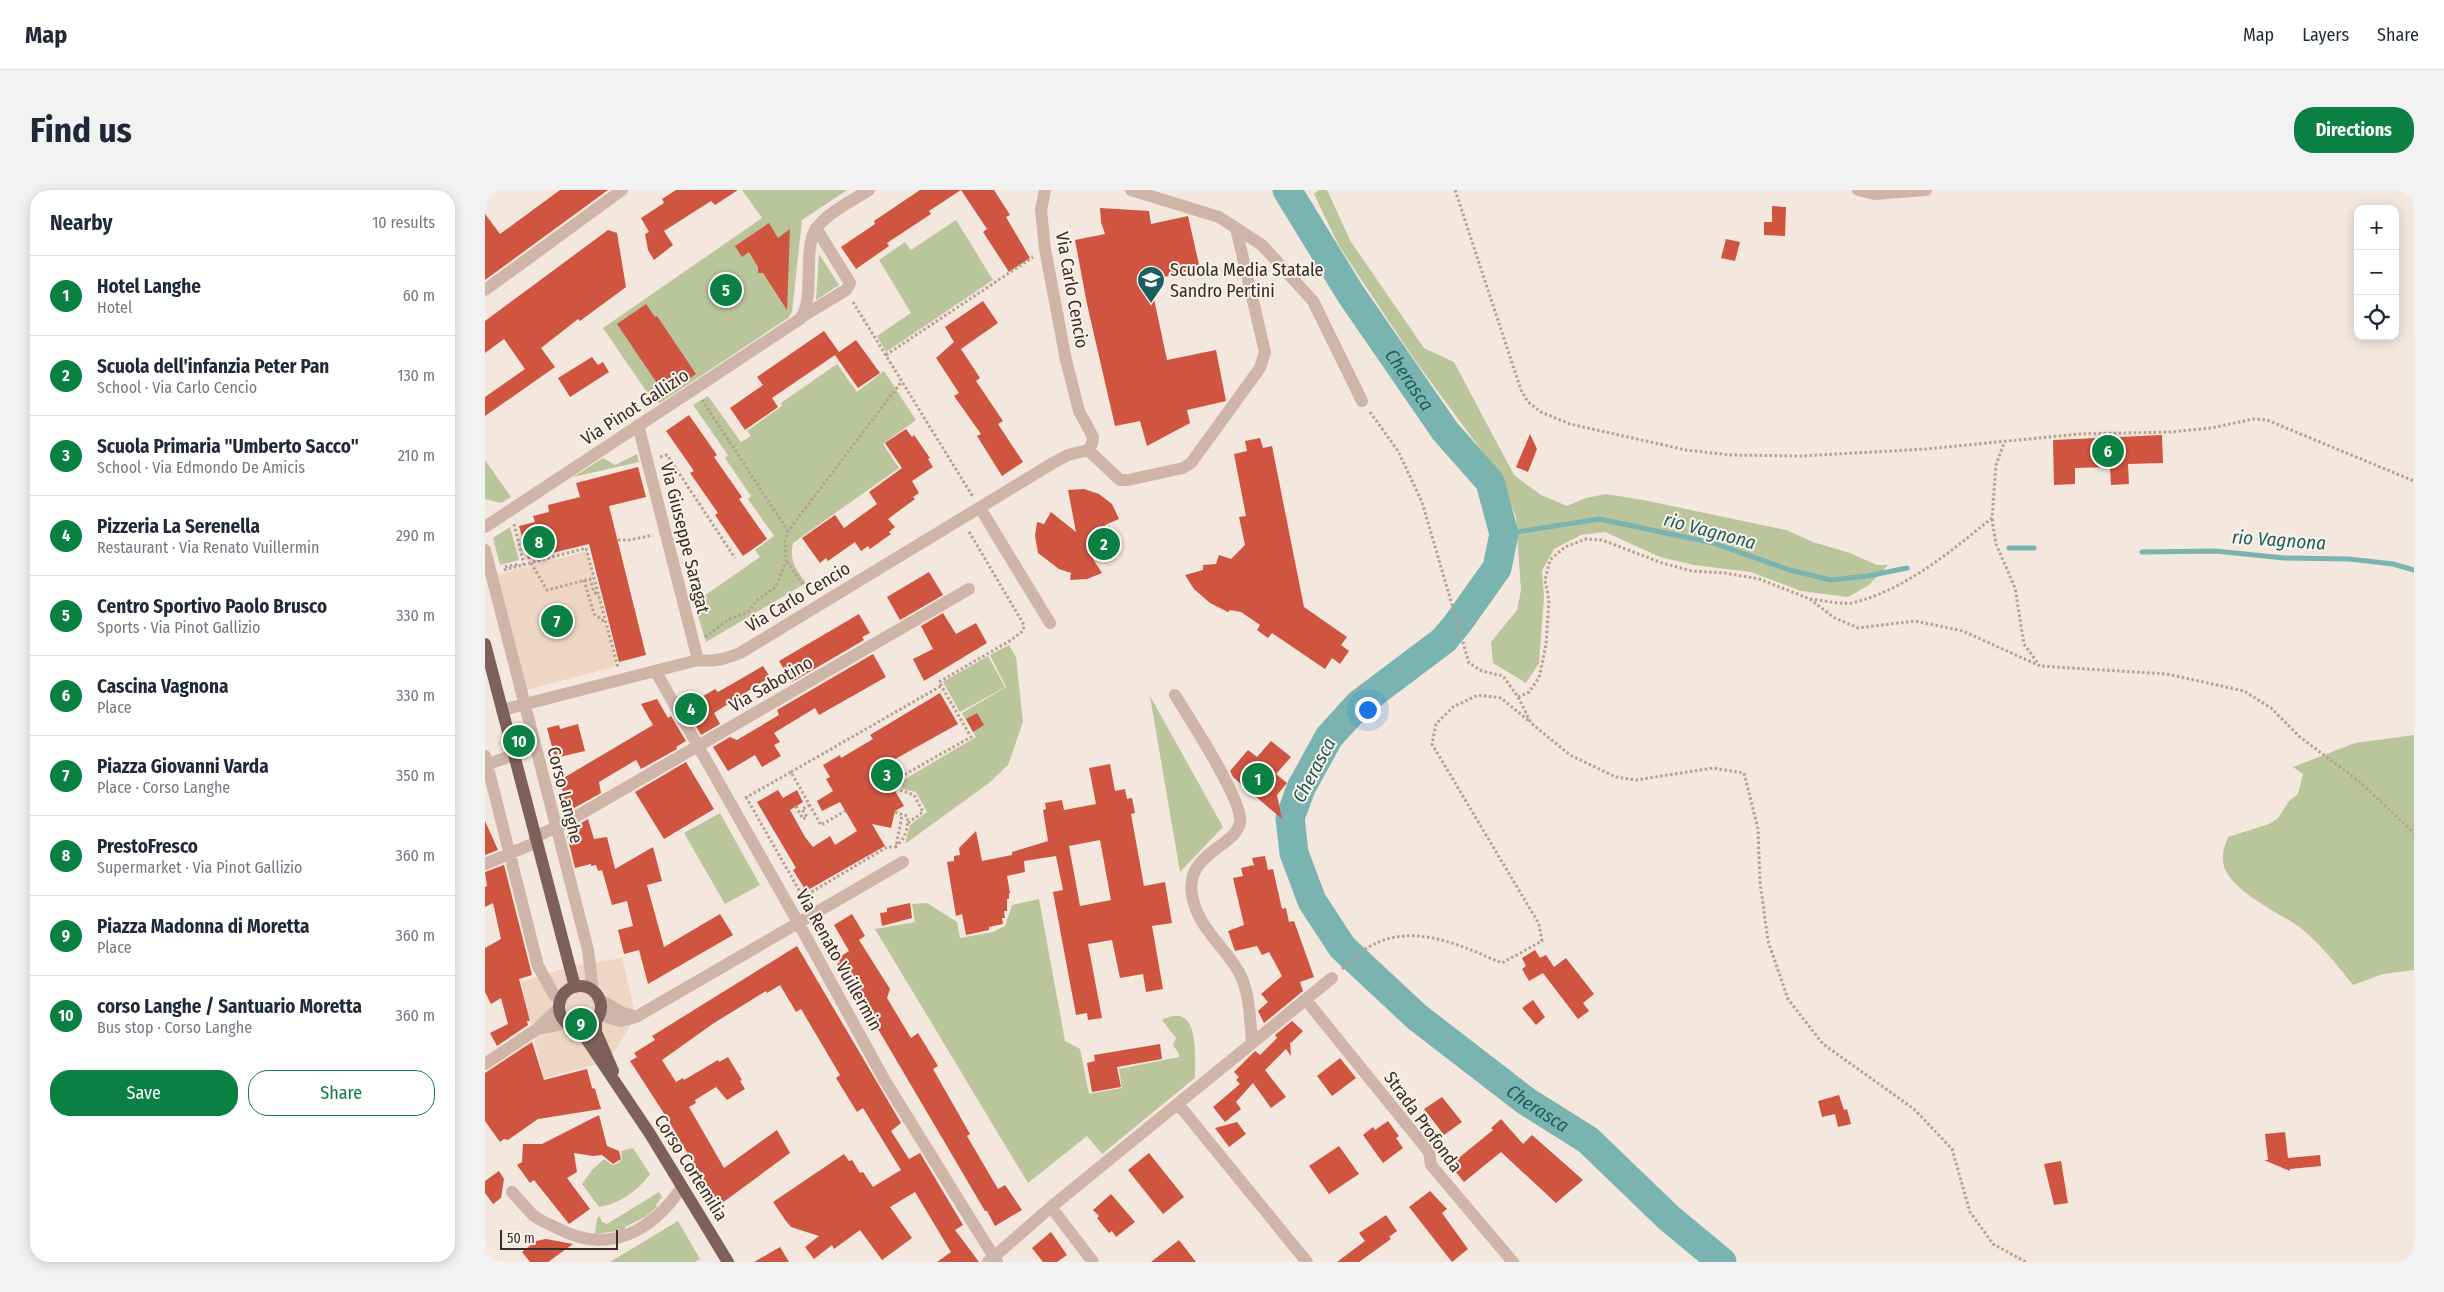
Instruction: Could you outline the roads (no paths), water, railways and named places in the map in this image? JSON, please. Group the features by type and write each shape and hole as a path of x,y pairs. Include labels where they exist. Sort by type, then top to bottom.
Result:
{"main road":[{"path":"485,644 565,956 575,987"},
{"path":"575,987 587,988 595,995 597,1018 585,1027 579,1028 567,1024 562,1019 560,1003 564,994 575,987"},
{"name":"Corso Cortemilia","path":"597,1018 596,1032 624,1093"},
{"name":"Corso Cortemilia","path":"579,1028 601,1063 624,1093 728,1262"}],"street":[{"path":"485,290 622,190"},
{"path":"803,316 812,235 822,222 869,190"},
{"name":"Via Carlo Cencio","path":"502,710 698,660 713,662 740,653 1068,455 1088,450 1093,444 1093,437 1079,411 1066,360 1045,249 1041,210 1045,190"},
{"path":"1131,190 1219,217 1262,245 1313,301 1362,401"},
{"path":"1858,190 1874,194 1926,190"},
{"name":"Via Pinot Gallizio","path":"485,527 803,316 847,290 850,283 816,228"},
{"path":"1088,450 1120,480 1183,468 1191,463 1255,374 1265,352 1236,228"},
{"name":"Via Giuseppe Saragat","path":"639,425 698,660"},
{"path":"980,508 1050,623"},
{"name":"Corso Langhe","path":"485,550 555,828 588,950 595,995"},
{"name":"Via Sabotino","path":"485,864 536,840 969,589"},
{"name":"Via Renato Vuillermin","path":"656,672 799,924 885,1082 993,1260"},
{"path":"1175,695 1231,790 1240,816 1236,830 1200,863 1194,873 1191,887 1192,898 1201,920 1241,976 1247,1000 1252,1043"},
{"path":"485,1064 537,1029 560,1003 538,966 486,762 514,755"},
{"path":"597,1018 621,1021 635,1017 799,924 903,862"},
{"path":"993,1260 1051,1207 1332,978"},
{"path":"595,995 623,1014 635,1017"},
{"name":"Strada Profonda","path":"1306,1000 1429,1152 1431,1165 1513,1262"},
{"path":"537,1029 567,1024"},
{"path":"1178,1104 1307,1262"},
{"path":"512,1192 535,1216 567,1234 594,1240 619,1238 646,1226 667,1208 682,1187"},
{"path":"1051,1207 1093,1262"}],"waterway":[{"name":"Cherasca","path":"1287,190 1350,293 1445,431 1490,482 1504,534 1497,568 1458,623 1444,640 1359,704 1329,737 1301,788 1290,818 1294,853 1312,901 1342,947 1417,1017 1526,1101 1588,1140 1669,1218 1722,1262"},
{"name":"rio Vagnona","path":"1504,534 1599,519 1713,543 1790,570 1831,580 1868,576 1907,568"},
{"path":"2009,548 2034,548"},
{"name":"rio Vagnona","path":"2142,552 2215,551 2284,558 2349,559 2393,564 2414,570"}],"place":[{"name":"Centro Sportivo Paolo Brusco","path":"726,290"},
{"name":"Scuola Media Statale Sandro Pertini","path":"1151,304"},
{"name":"Cascina Vagnona","path":"2108,451"},
{"name":"PrestoFresco","path":"539,542"},
{"name":"Scuola dell'infanzia Peter Pan","path":"1104,544"},
{"name":"Piazza Giovanni Varda","path":"557,621"},
{"name":"Pizzeria La Serenella","path":"691,709"},
{"name":"corso Langhe / Santuario Moretta","path":"519,741"},
{"name":"Scuola Primaria \"Umberto Sacco\"","path":"887,775"},
{"name":"Hotel Langhe","path":"1258,779"},
{"name":"Piazza Madonna di Moretta","path":"581,1024"}]}
